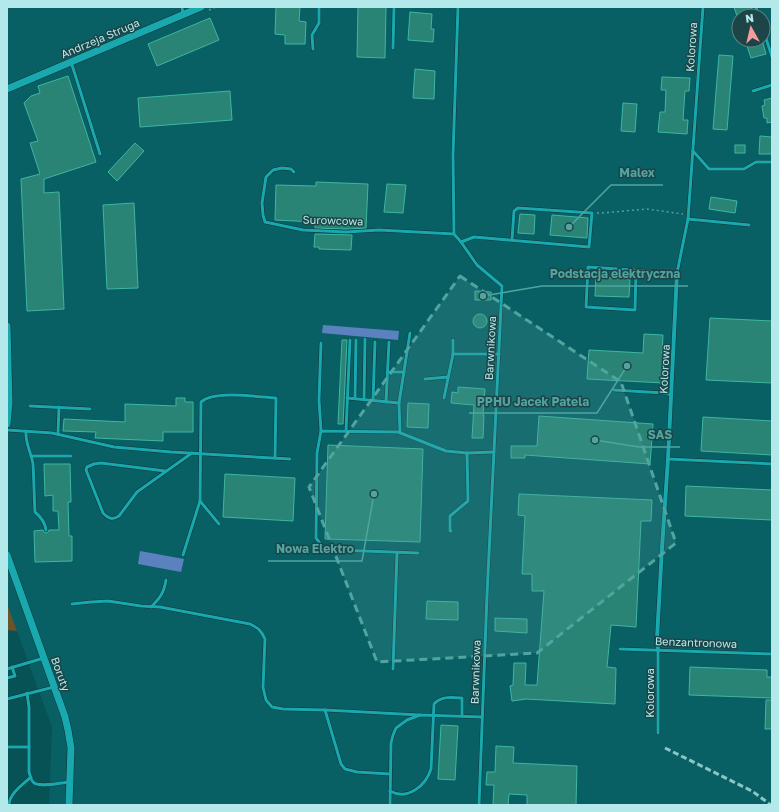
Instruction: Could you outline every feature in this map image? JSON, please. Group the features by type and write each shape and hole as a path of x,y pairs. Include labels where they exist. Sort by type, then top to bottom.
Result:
{"street":[{"name":"Andrzeja Struga","path":"7,89 201,7"},
{"name":"Kolorowa","path":"658,650 657,638 672,395 677,273"},
{"path":"7,326 7,380 9,404 7,424"},
{"name":"Boruty","path":"7,555 65,717 71,748 69,805"}],"lane":[{"path":"182,7 182,15"},
{"path":"313,49 312,35 319,23 319,7"},
{"path":"393,48 394,7"},
{"path":"454,234 453,155 458,7"},
{"name":"Kolorowa","path":"677,273 688,218 703,7"},
{"path":"71,63 100,154"},
{"path":"753,91 772,85"},
{"path":"693,151 709,168 744,169 756,162 772,162"},
{"name":"Surowcowa","path":"294,172 291,169 282,168 273,170 266,177 262,203 263,215 266,222 303,230 346,232 378,230 454,234"},
{"path":"461,242 474,237 588,247 592,213 518,208 514,211 512,240"},
{"path":"688,218 749,225"},
{"name":"Barwnikowa","path":"454,234 477,265 502,286 479,805"},
{"path":"636,271 635,310 586,307 588,267 677,273"},
{"path":"400,433 400,403 410,334"},
{"path":"364,399 365,339"},
{"path":"346,431 350,340"},
{"path":"355,398 356,340"},
{"path":"444,398 453,354 453,340"},
{"path":"373,400 374,342"},
{"path":"386,402 389,342"},
{"path":"321,343 318,400 321,431 317,453 316,538 323,547 337,550 418,553"},
{"path":"453,354 499,354"},
{"path":"356,360 374,359"},
{"path":"387,372 404,372"},
{"path":"425,379 448,377"},
{"path":"364,378 373,378"},
{"path":"614,390 664,393 672,395"},
{"path":"183,555 200,501 201,402 212,396 227,395 276,398 275,458"},
{"path":"347,398 400,403"},
{"path":"30,406 90,409"},
{"path":"58,434 60,408"},
{"path":"7,430 52,433 114,447 290,459"},
{"path":"26,431 25,438 33,464 35,512 42,519 46,526 46,530"},
{"path":"321,431 398,432 446,451 467,453 494,452"},
{"path":"165,472 101,463 87,467 86,470 103,513 112,519 120,516 137,492 192,453"},
{"path":"451,531 450,516 468,501 467,453"},
{"path":"31,456 71,456"},
{"path":"668,459 772,464"},
{"path":"200,501 219,524"},
{"path":"393,669 397,553"},
{"path":"151,607 163,593 166,580"},
{"path":"72,604 108,601 160,607 250,624 258,628 265,639 264,687 266,700 272,707 283,709 434,716 482,716"},
{"name":"Benzantronowa","path":"620,649 772,654"},
{"name":"Kolorowa","path":"658,650 658,733"},
{"path":"7,669 44,658"},
{"path":"7,678 15,676 12,668"},
{"path":"7,699 54,687"},
{"path":"27,693 29,707 29,772 33,782 44,785 69,782"},
{"path":"390,791 398,794 410,793 429,776 431,769 434,704 437,700 450,697 462,698 462,716"},
{"path":"325,710 341,764 345,769 357,772 390,774"},
{"path":"390,805 391,743 393,735 396,728 407,720 420,715"},
{"path":"7,747 29,748"},
{"path":"9,805 9,802 16,791 31,777"}],"path":[{"path":"592,213 647,209 680,213 688,218"}],"highlighted area":[{"path":"460,276 621,382 676,543 537,653 377,662 309,487"}],"shaded area":[{"path":"7,7 772,7 772,805 49,805 52,727 7,604"},
{"path":"323,325 399,331 398,340 322,333"},
{"path":"140,551 184,559 181,572 138,564"},
{"path":"7,604 17,631 7,630"}],"building":[{"path":"276,7 300,7 299,21 306,22 305,44 285,44 285,35 275,34"},
{"path":"358,7 386,7 385,58 357,57"},
{"path":"734,7 751,8 734,8"},
{"path":"410,12 432,14 431,29 434,29 433,42 408,40"},
{"path":"210,18 219,40 157,66 148,44"},
{"path":"748,48 764,48 766,54 751,58"},
{"path":"719,55 733,56 727,130 713,129"},
{"path":"415,69 435,71 434,99 413,98"},
{"path":"68,76 96,162 44,179 44,193 59,192 64,309 27,311 21,179 40,174 30,143 38,141 24,103 31,96 40,93 38,86"},
{"path":"662,77 690,78 689,91 685,91 683,120 688,120 687,134 658,132 660,112 665,112 666,90 661,90"},
{"path":"230,91 232,120 140,127 138,98"},
{"path":"772,98 772,122 767,123 767,118 764,118 762,106 765,105 764,100"},
{"path":"623,103 637,104 635,132 621,131"},
{"path":"760,136 772,137 772,154 759,154"},
{"path":"135,143 144,151 117,181 108,172"},
{"path":"735,145 745,145 745,153 735,153"},
{"path":"316,182 368,184 366,228 315,228 315,222 275,220 276,185 316,186"},
{"path":"387,184 406,185 403,213 384,212"},
{"path":"711,197 737,201 735,213 709,209"},
{"path":"134,203 138,288 107,289 103,205"},
{"path":"520,214 535,215 534,234 518,233"},
{"path":"552,215 588,218 587,238 550,235"},
{"path":"315,234 352,235 351,250 319,249 319,247 314,247"},
{"path":"596,277 630,279 629,297 595,296"},
{"path":"475,291 491,292 491,300 475,300"},
{"path":"480,314 485,316 487,321 485,326 480,328 475,326 473,321 475,316"},
{"path":"710,318 772,321 772,383 706,380"},
{"path":"644,334 663,335 662,354 666,354 664,383 587,379 589,350 643,353"},
{"path":"342,340 347,340 343,424 338,424"},
{"path":"458,387 485,389 483,438 472,438 474,405 451,403 452,392 458,393"},
{"path":"176,398 185,398 185,402 193,402 193,432 163,432 163,441 95,438 96,432 63,431 64,419 125,422 125,404 176,406"},
{"path":"408,403 429,404 428,428 407,427"},
{"path":"539,416 653,424 650,464 525,455 525,458 511,458 511,446 537,446"},
{"path":"703,417 772,421 772,455 701,451"},
{"path":"328,445 423,449 420,542 325,539"},
{"path":"44,464 70,464 71,502 68,502 69,536 72,536 72,561 35,562 34,531 43,530 46,533 49,530 59,530 58,511 53,511 53,495 45,496"},
{"path":"225,474 295,478 293,521 223,517"},
{"path":"686,486 772,490 772,520 685,516"},
{"path":"519,494 652,500 651,521 641,521 636,627 611,625 607,667 616,668 615,704 526,699 512,701 510,686 513,685 514,663 526,663 525,685 537,685 544,591 532,591 532,574 522,574 525,516 518,515"},
{"path":"427,601 458,602 458,620 426,619"},
{"path":"495,618 527,619 527,633 495,631"},
{"path":"690,667 767,670 767,677 772,677 772,698 689,695"},
{"path":"766,700 772,700 772,729 765,729"},
{"path":"441,725 458,726 455,780 438,779"},
{"path":"496,746 514,747 513,763 577,766 576,805 527,805 527,795 509,794 508,805 493,805 494,785 486,785 487,772 495,772"}],"railway":[{"path":"665,748 752,791 771,805"}],"place":[{"name":"Malex","path":"569,227"},
{"name":"Podstacja elektryczna","path":"483,296"},
{"name":"PPHU Jacek Patela","path":"627,366"},
{"name":"SAS","path":"595,440"},
{"name":"Nowa Elektro","path":"374,494"}]}
